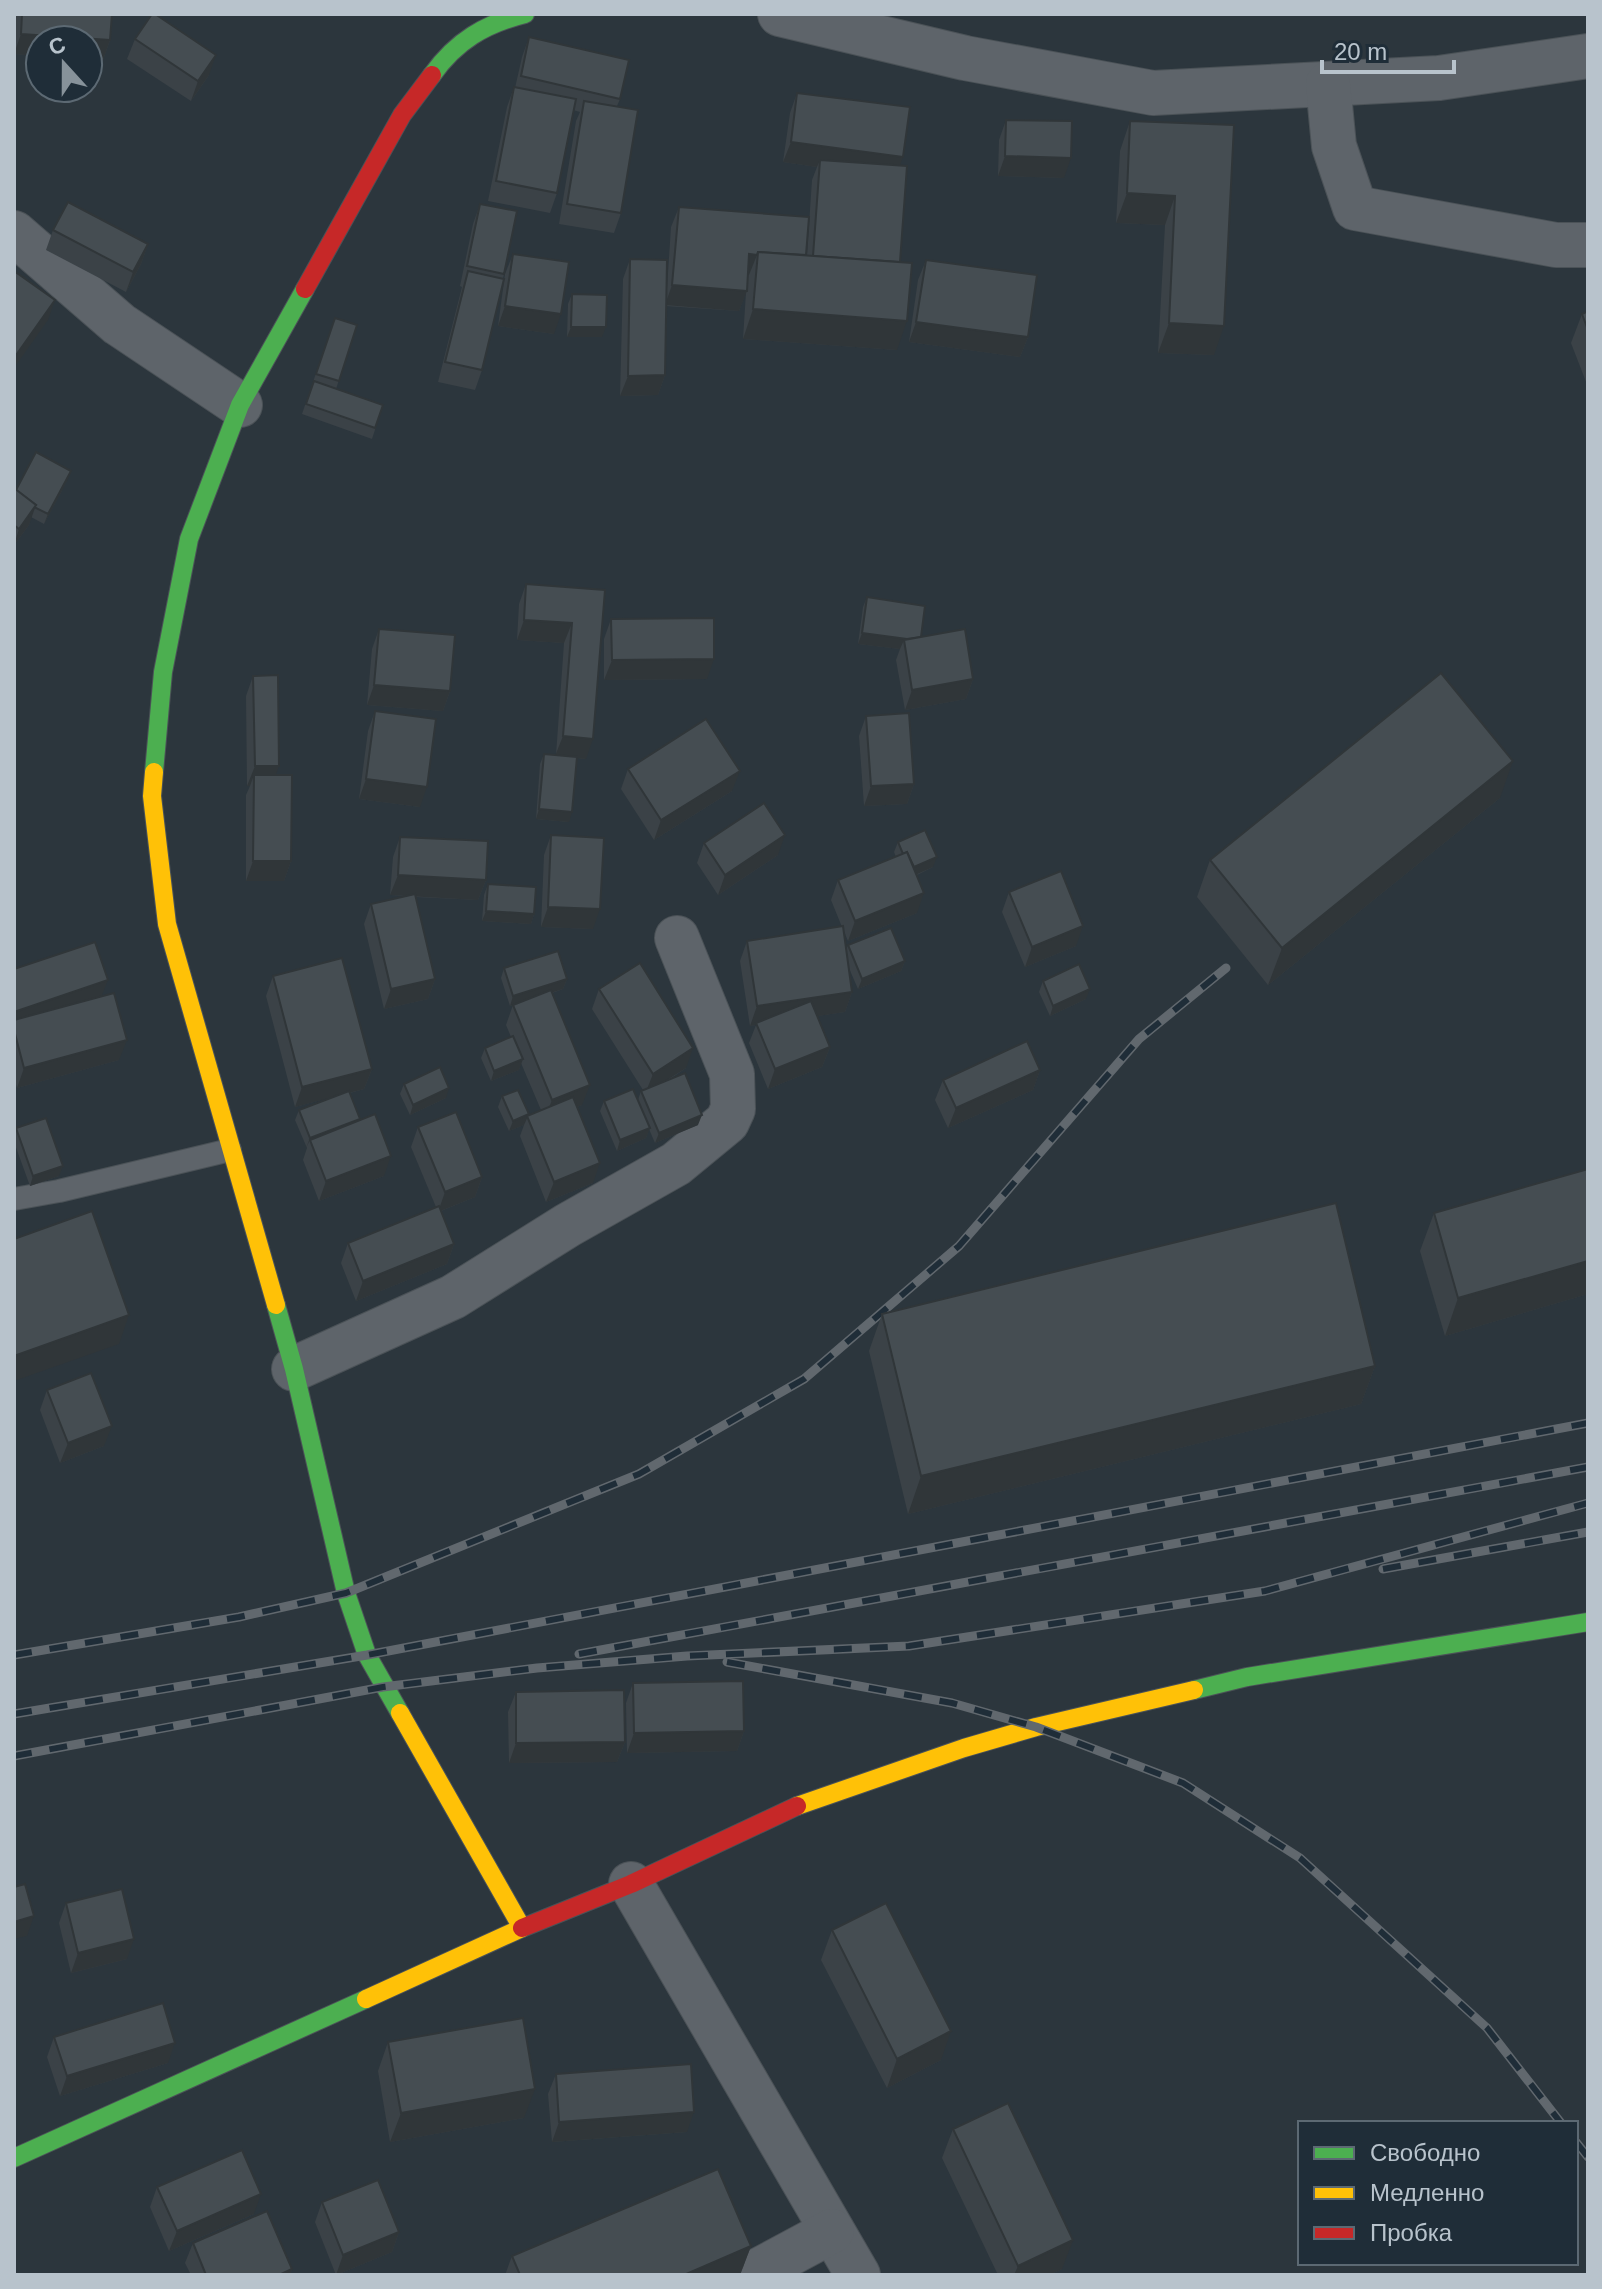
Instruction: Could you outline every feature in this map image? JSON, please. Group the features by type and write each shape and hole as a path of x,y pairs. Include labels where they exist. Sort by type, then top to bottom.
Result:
{"street":[{"path":"522,1928 367,1655 346,1593 294,1369 167,924 152,796 163,672 189,539 240,405 410,105 449,51 497,21 525,14"},
{"path":"780,14 965,58 1153,93 1439,78 1588,56"},
{"path":"1328,84 1334,146 1355,208 1556,245 1588,245"},
{"path":"14,233 119,324 240,405"},
{"path":"294,1369 453,1297 568,1225 676,1164 727,1122 733,1109 732,1074 677,938"},
{"path":"14,2158 522,1928 631,1884 801,1804 964,1748 1036,1727 1247,1677 1588,1622"},
{"path":"631,1884 858,2275"},
{"path":"750,2275 832,2231"}],"lane":[{"path":"14,1199 230,1150"}],"building":[{"path":"22,14 112,14 110,40 104,40 104,24 24,24 24,34 21,34"},
{"path":"152,14 216,55 198,81 135,39"},
{"path":"529,37 629,60 620,99 521,76"},
{"path":"514,87 576,99 557,193 496,181"},
{"path":"797,93 910,107 903,157 791,142"},
{"path":"584,101 638,110 621,213 567,204"},
{"path":"1006,120 1072,121 1071,158 1005,156"},
{"path":"1130,121 1234,125 1224,326 1169,323 1175,196 1127,193"},
{"path":"820,160 907,166 900,262 813,256"},
{"path":"68,202 148,244 133,272 53,230"},
{"path":"480,204 517,211 504,274 467,266"},
{"path":"679,207 809,217 806,255 749,254 747,291 672,285"},
{"path":"758,252 912,263 907,321 753,309"},
{"path":"513,254 569,262 561,314 505,306"},
{"path":"630,259 667,260 665,375 628,376"},
{"path":"926,260 1037,275 1028,337 916,322"},
{"path":"14,271 55,300 14,358"},
{"path":"468,271 504,279 482,370 445,362"},
{"path":"572,294 607,295 606,327 571,327"},
{"path":"1588,311 1588,330 1582,314"},
{"path":"335,318 357,325 339,381 316,374"},
{"path":"314,381 383,405 375,428 306,404"},
{"path":"36,452 71,471 48,514 34,507 36,505 16,490"},
{"path":"14,488 36,505 19,529 14,525"},
{"path":"526,584 605,590 593,739 563,736 572,623 524,620"},
{"path":"867,597 925,606 921,637 907,639 862,633"},
{"path":"714,618 714,659 612,660 611,619"},
{"path":"379,629 455,635 450,691 374,685"},
{"path":"965,629 973,679 912,690 904,640"},
{"path":"1441,673 1513,761 1282,948 1210,860"},
{"path":"278,675 279,766 255,766 253,676"},
{"path":"375,711 436,719 427,787 366,779"},
{"path":"909,713 914,784 871,786 866,716"},
{"path":"706,719 740,771 661,820 628,769"},
{"path":"544,754 577,757 572,812 539,809"},
{"path":"254,775 292,775 291,861 253,861"},
{"path":"764,803 785,835 725,875 704,843"},
{"path":"925,830 937,857 914,867 898,842"},
{"path":"551,835 604,838 600,909 548,907"},
{"path":"400,837 488,841 486,880 398,875"},
{"path":"907,852 924,893 855,921 838,880"},
{"path":"1061,871 1083,926 1032,947 1009,892"},
{"path":"488,884 536,887 534,914 486,911"},
{"path":"415,894 435,979 391,989 371,904"},
{"path":"843,926 852,992 757,1006 747,941"},
{"path":"891,928 905,961 862,979 848,945"},
{"path":"95,942 108,980 14,1012 14,969"},
{"path":"558,951 567,979 513,996 504,968"},
{"path":"342,958 372,1069 302,1087 273,976"},
{"path":"640,963 693,1048 653,1074 599,989"},
{"path":"1079,964 1090,989 1053,1006 1043,981"},
{"path":"551,990 590,1085 552,1100 513,1005"},
{"path":"114,993 127,1040 24,1068 14,1020"},
{"path":"811,1001 830,1047 775,1069 756,1023"},
{"path":"513,1036 523,1059 494,1071 485,1048"},
{"path":"1027,1041 1040,1070 956,1108 943,1080"},
{"path":"440,1067 449,1088 413,1105 404,1084"},
{"path":"685,1073 702,1115 659,1133 641,1091"},
{"path":"633,1089 650,1128 620,1140 604,1101"},
{"path":"518,1090 529,1114 513,1121 502,1096"},
{"path":"349,1091 360,1119 310,1138 299,1110"},
{"path":"573,1097 600,1163 554,1182 527,1116"},
{"path":"456,1112 482,1177 445,1192 418,1127"},
{"path":"375,1114 391,1156 326,1181 310,1140"},
{"path":"46,1118 63,1166 33,1176 16,1128"},
{"path":"1588,1169 1588,1261 1458,1298 1434,1213"},
{"path":"1336,1203 1375,1366 921,1476 882,1314"},
{"path":"439,1206 454,1244 363,1281 348,1243"},
{"path":"92,1211 129,1315 14,1356 14,1239"},
{"path":"91,1373 112,1426 68,1443 47,1390"},
{"path":"743,1681 744,1731 634,1733 633,1683"},
{"path":"624,1690 625,1742 516,1743 516,1692"},
{"path":"25,1884 34,1916 14,1922 14,1887"},
{"path":"122,1889 134,1939 78,1953 66,1903"},
{"path":"886,1903 951,2031 897,2059 832,1930"},
{"path":"163,2003 175,2043 67,2076 54,2037"},
{"path":"523,2018 535,2089 401,2113 388,2042"},
{"path":"691,2064 694,2112 559,2122 556,2074"},
{"path":"1008,2103 1073,2240 1018,2266 953,2129"},
{"path":"242,2150 261,2194 177,2231 157,2187"},
{"path":"718,2169 751,2246 684,2275 520,2275 512,2256"},
{"path":"378,2180 399,2232 343,2255 322,2202"},
{"path":"267,2211 292,2269 279,2275 206,2275 193,2243"}],"railway":[{"path":"14,1655 239,1617 346,1593 639,1474 804,1379 959,1246 1139,1039 1226,968"},
{"path":"14,1714 367,1655 1588,1423"},
{"path":"579,1654 1588,1467"},
{"path":"14,1756 383,1687 537,1668 687,1656 909,1646 1265,1591 1588,1503"},
{"path":"1383,1569 1588,1532"},
{"path":"727,1662 952,1703 1036,1727 1183,1783 1300,1858 1487,2028 1559,2121"},
{"path":"1578,2144 1588,2157"}],"traffic: fast":[{"path":"432,75 461,43 497,23 525,14"},
{"path":"154,772 163,672 189,539 240,405 305,289"},
{"path":"276,1305 346,1593 367,1655 400,1713"},
{"path":"1194,1690 1247,1677 1588,1622"},
{"path":"14,2158 366,1999"}],"traffic: slow":[{"path":"154,772 152,796 167,924 276,1305"},
{"path":"797,1806 964,1748 1036,1727 1194,1690"},
{"path":"366,1999 522,1928 400,1713"}],"traffic: jam":[{"path":"305,289 402,115 432,75"},
{"path":"522,1928 631,1884 797,1806"}]}
